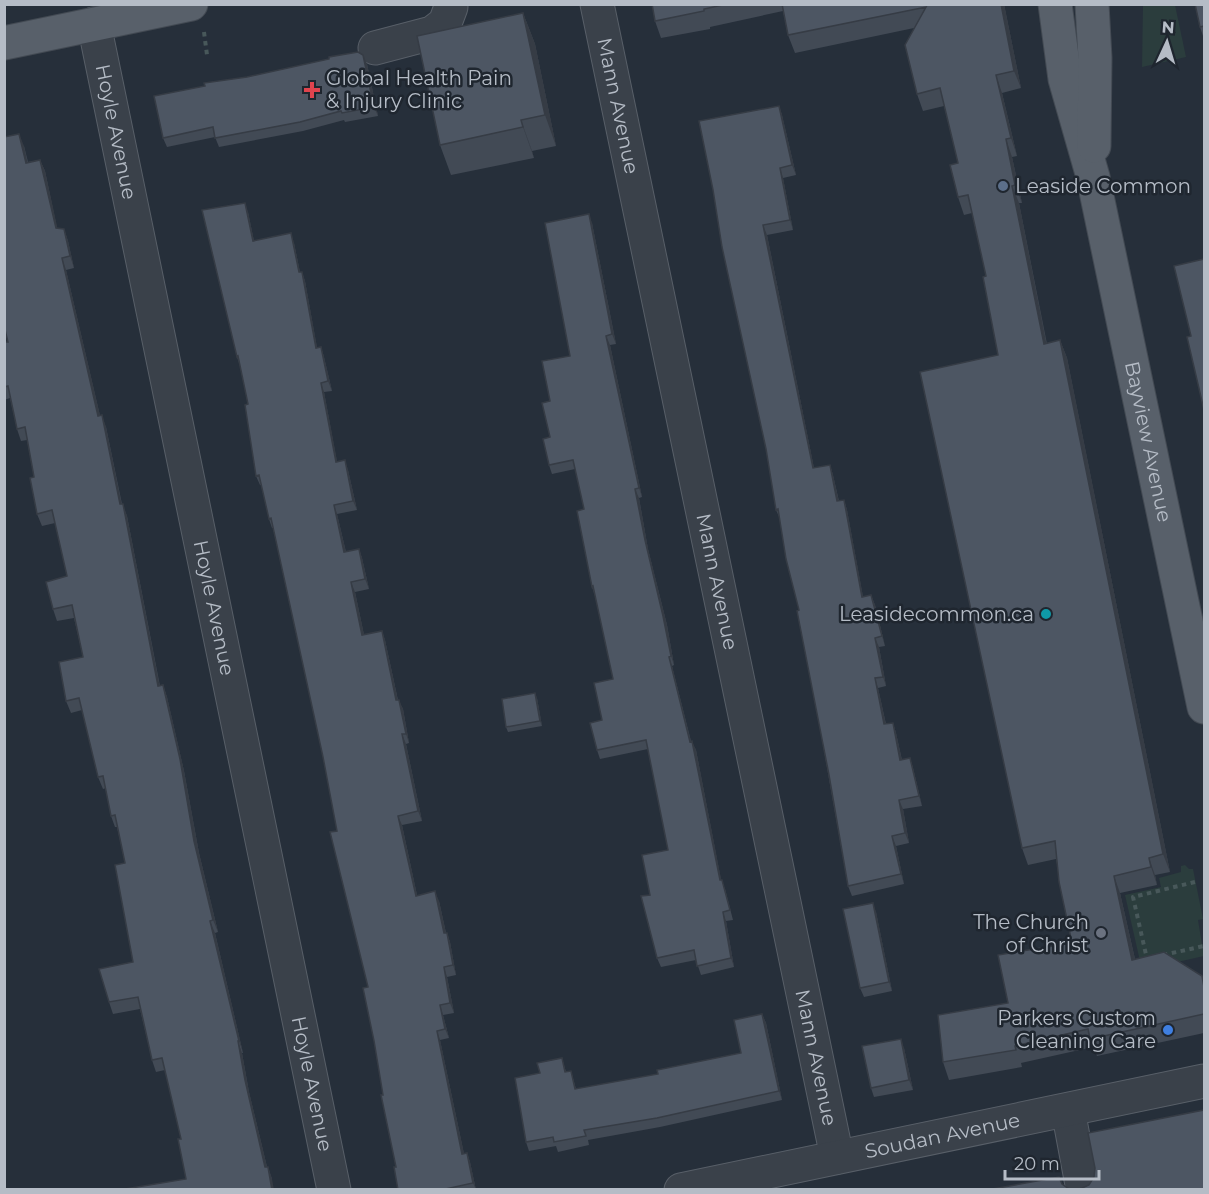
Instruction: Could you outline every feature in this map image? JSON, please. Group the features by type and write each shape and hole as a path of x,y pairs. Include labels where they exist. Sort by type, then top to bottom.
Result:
{"main road":[{"path":"4,43 192,4"},
{"name":"Bayview Avenue","path":"1055,4 1065,79 1093,177 1204,707"},
{"name":"Bayview Avenue","path":"1092,4 1095,58 1093,177"}],"street":[{"name":"Mann Avenue","path":"597,4 837,1157"},
{"path":"375,48 432,33 445,23 451,7"},
{"name":"Hoyle Avenue","path":"94,24 334,1190"},
{"name":"Soudan Avenue","path":"681,1190 1204,1081"},
{"path":"1068,1110 1083,1190"}],"path":[{"path":"1199,881 1133,897 1147,959 1204,946"}],"shaded area":[{"path":"1143,5 1175,5 1186,57 1142,67"},
{"path":"1185,865 1193,869 1203,919 1198,920 1202,944 1204,944 1204,956 1142,970 1125,895 1161,887 1159,878 1181,872 1181,866"}],"building":[{"path":"652,4 727,4 655,21"},
{"path":"782,4 1001,4 1014,71 996,75 1011,138 1006,139 1015,185 1012,186 1044,344 1060,340 1163,854 1149,858 1151,867 1114,876 1132,960 1164,952 1202,976 1204,1014 1090,1039 1088,1029 1015,1046 1016,1050 943,1062 938,1015 1008,1003 998,955 1072,943 1059,882 1055,841 1022,848 920,372 998,355 983,277 986,276 968,195 958,197 950,165 958,163 940,88 917,94 905,45 926,7 788,35"},
{"path":"1195,4 1204,4 1204,26 1200,27"},
{"path":"523,13 545,115 521,120 523,127 440,145 417,36"},
{"path":"358,52 363,55 374,107 342,113 341,111 300,122 215,138 213,127 163,138 154,96 205,86 204,83 247,77"},
{"path":"779,106 792,165 780,168 790,220 763,225 813,468 830,465 837,501 844,500 862,597 871,595 882,636 875,638 883,677 875,678 884,724 893,723 900,760 910,758 919,796 899,800 905,833 892,836 901,874 848,886 797,611 799,610 786,559 766,449 722,247 699,121"},
{"path":"19,134 26,163 40,160 56,228 64,229 70,256 62,258 98,416 102,415 120,504 123,504 158,686 163,685 180,759 194,841 213,920 210,921 272,1190 119,1190 186,1179 178,1139 181,1139 162,1058 152,1060 138,997 109,1002 99,969 133,962 115,865 125,863 115,815 111,816 103,776 98,777 79,698 66,701 59,662 83,657 72,605 53,609 46,582 67,576 52,510 37,514 30,478 34,477 25,427 17,429 8,386 4,387 4,342 8,342 4,326 4,137"},
{"path":"245,203 253,241 291,233 299,272 302,272 316,348 321,347 328,381 321,383 336,462 345,460 353,501 334,505 344,552 359,549 365,579 351,582 362,635 382,631 396,700 399,700 406,734 402,734 418,811 398,816 416,896 435,891 444,933 447,933 453,965 444,967 450,1003 440,1005 445,1029 437,1031 462,1154 467,1153 473,1183 441,1190 398,1190 394,1167 396,1167 363,988 368,987 330,832 337,831 323,757 271,518 269,519 259,475 256,476 245,405 248,404 202,210"},
{"path":"589,214 612,334 606,336 639,488 635,489 645,540 663,616 671,656 669,657 690,742 692,741 720,880 722,880 730,910 723,912 731,958 697,966 694,950 657,958 641,896 650,895 642,855 668,850 646,740 597,750 590,723 602,720 594,683 613,679 577,511 584,509 573,460 549,465 543,439 550,437 542,403 550,401 542,361 570,356 545,223"},
{"path":"1204,259 1204,410 1187,337 1191,336 1174,266"},
{"path":"535,693 540,721 506,727 502,699"},
{"path":"873,903 889,982 860,988 843,909"},
{"path":"762,1014 779,1091 657,1118 584,1130 586,1136 554,1142 553,1137 526,1142 515,1078 540,1073 537,1063 562,1058 565,1072 571,1071 575,1089 658,1074 657,1070 741,1053 734,1020"},
{"path":"901,1039 909,1080 871,1088 862,1046"},
{"path":"1204,1110 1204,1190 987,1190 1059,1177 1062,1184 1069,1189 1080,1189 1089,1185 1094,1177 1095,1168 1088,1133"}],"place":[{"name":"Global Health Pain & Injury Clinic","path":"312,90"},
{"name":"Leaside Common","path":"1003,186"},
{"name":"Leasidecommon.ca","path":"1046,614"},
{"name":"The Church of Christ","path":"1101,933"},
{"name":"Parkers Custom Cleaning Care","path":"1168,1030"}]}
